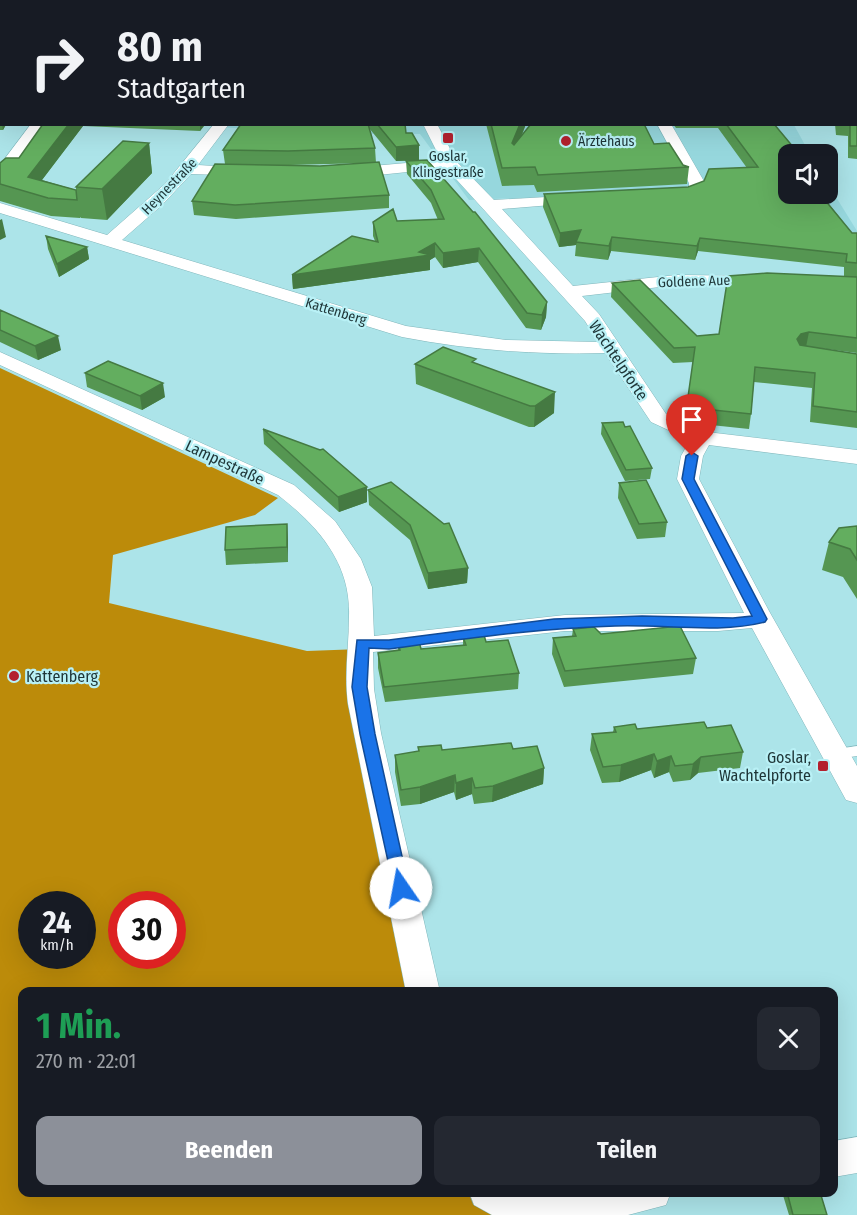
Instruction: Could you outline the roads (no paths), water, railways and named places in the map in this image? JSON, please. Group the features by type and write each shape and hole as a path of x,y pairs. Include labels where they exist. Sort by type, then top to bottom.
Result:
{"street":[{"path":"0,175 37,126"},
{"name":"Heynestraße","path":"110,241 128,228 189,169 221,126"},
{"name":"Wachtelpforte","path":"431,126 450,164 592,318 658,418 702,438 857,457"},
{"path":"650,194 686,193 696,189 696,183 665,126"},
{"path":"332,174 450,164"},
{"path":"189,169 262,174"},
{"path":"490,205 590,197"},
{"name":"Kattenberg","path":"3,211 110,241 366,321 434,338 532,347 611,347"},
{"name":"Goldene Aue","path":"567,292 677,280 783,281"},
{"name":"Lampestraße","path":"0,358 286,490 311,509 337,536 356,573 364,617 360,687 367,734 422,987"},
{"path":"702,438 692,456 688,479 760,619 846,752 857,792"},
{"path":"362,644 389,644 554,624 642,620 733,623 760,619"},
{"path":"838,1158 857,1155"},
{"path":"497,1197 530,1215 625,1197"}],"place":[{"name":"Goslar, Klingestraße","path":"448,138"},
{"name":"Ärztehaus","path":"566,141"},
{"name":"Kattenberg","path":"14,676"},
{"name":"Goslar, Wachtelpforte","path":"823,766"}]}
